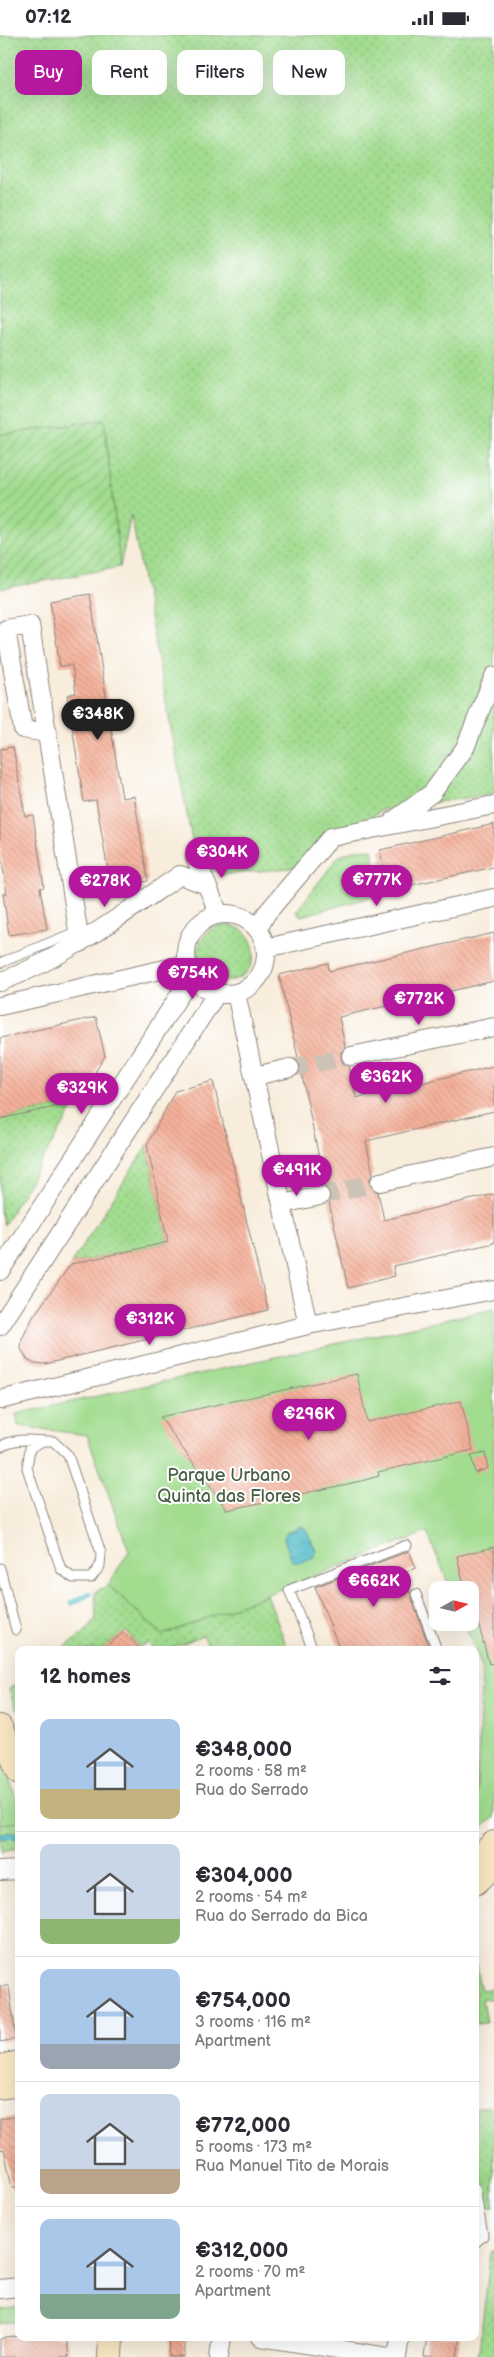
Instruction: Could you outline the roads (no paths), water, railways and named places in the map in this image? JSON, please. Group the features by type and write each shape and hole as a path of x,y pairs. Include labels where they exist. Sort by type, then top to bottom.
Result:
{"street":[{"path":"47,733 23,729 6,629 30,625 47,733 79,937"},
{"path":"389,824 432,793 465,748 494,676"},
{"path":"258,929 266,914 331,837 389,824 494,805"},
{"path":"195,857 219,914"},
{"path":"1,980 34,968 79,937 180,875 207,885"},
{"path":"266,948 494,898"},
{"path":"219,914 241,916 258,929 266,948 266,960 263,971 247,989 236,993 217,993 199,984 190,970 186,950 189,937 196,926 207,918 219,914"},
{"path":"0,1006 190,970"},
{"path":"0,1271 190,970"},
{"path":"0,1326 217,993"},
{"path":"236,993 308,1325"},
{"path":"351,1056 494,1027"},
{"path":"255,1076 290,1068"},
{"path":"380,1182 494,1157"},
{"path":"282,1205 320,1196"},
{"path":"0,1400 308,1325 494,1290"},
{"path":"0,1727 15,1763"},
{"path":"479,1857 494,1843"},
{"path":"479,1879 494,1865"},
{"path":"0,1871 15,1870"},
{"path":"0,2067 15,2064"},
{"path":"0,2087 15,2085"},
{"path":"0,2289 15,2287"},
{"path":"110,2357 111,2341"},
{"path":"219,2357 221,2341"},
{"path":"286,2341 388,2357"},
{"path":"397,2357 399,2341"}],"lane":[{"path":"0,963 79,937"},
{"path":"0,1447 6,1443 25,1439 53,1441 68,1455 101,1553 100,1566 90,1578 73,1578 61,1569 27,1468 30,1448 43,1441"},
{"path":"311,1646 289,1590 407,1545"},
{"path":"0,1568 16,1630"},
{"path":"416,1594 436,1646"},
{"path":"479,2212 483,2236 479,2240"}],"water":[{"path":"301,1526 306,1529 316,1551 314,1557 299,1563 292,1561 284,1539 286,1532"},
{"path":"15,1832 15,1838 0,1839 0,1833"}],"waterway":[{"path":"72,1603 89,1594"}],"tunnel":[{"path":"290,1068 351,1056"},
{"path":"320,1196 380,1182"}],"park label":[{"name":"Parque Urbano Quinta das Flores","path":"229,1486"}]}
